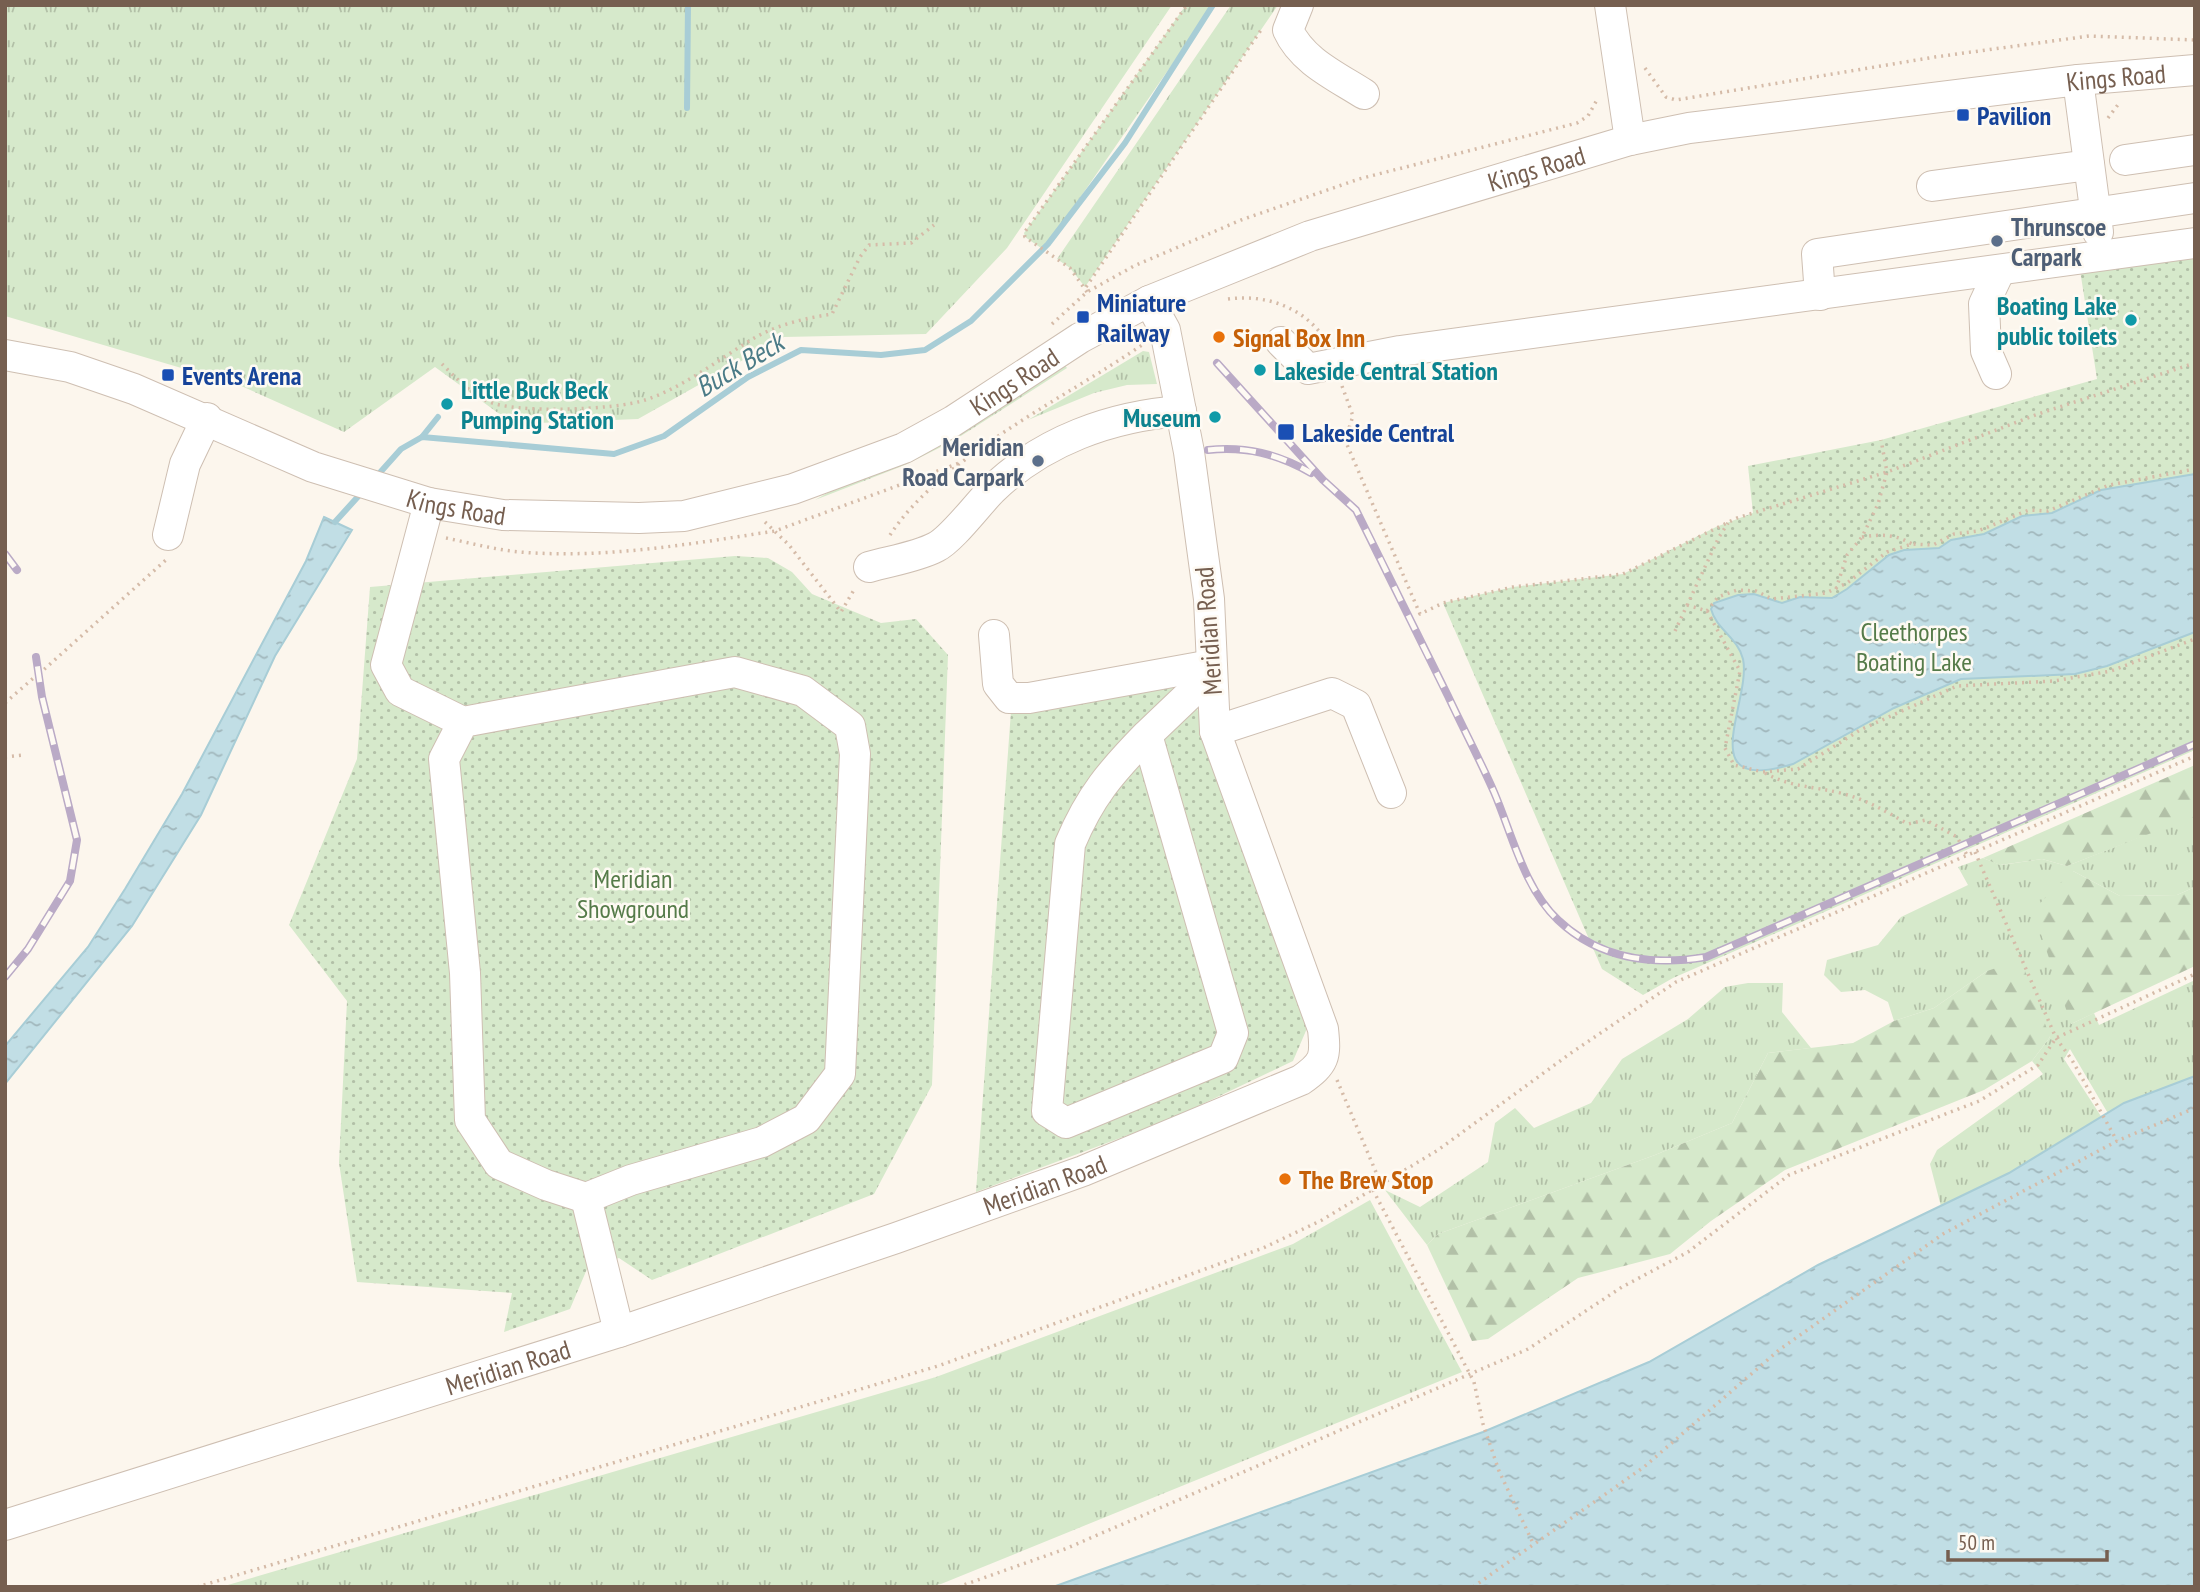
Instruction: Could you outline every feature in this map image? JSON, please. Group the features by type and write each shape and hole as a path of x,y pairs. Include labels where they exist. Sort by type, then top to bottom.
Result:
{"street":[{"path":"1298,5 1287,30 1297,47 1364,94"},
{"path":"1610,5 1630,140"},
{"name":"Kings Road","path":"5,355 70,367 207,418 313,467 429,503 503,515 639,518 684,516 839,474 904,447 953,421 1080,338 1149,301 1310,236 1630,140 1689,128 2078,80 2195,71"},
{"path":"2078,80 2101,255"},
{"path":"2125,160 2195,150"},
{"path":"1932,186 2089,166"},
{"path":"1820,295 1817,254 2195,198"},
{"path":"1282,342 1308,369 1414,349 2195,243"},
{"path":"1996,374 1986,351 1984,304 2000,270"},
{"name":"Meridian Road","path":"5,1525 619,1332 1083,1171 1301,1080 1318,1068 1325,1053 1323,1029 1215,731 1209,599 1181,411 1165,330 1149,301"},
{"path":"869,567 935,548 947,540 967,514 1003,478 1060,443 1122,419 1181,411"},
{"path":"168,535 185,464 207,418"},
{"path":"429,503 386,665 400,691 463,722 735,672 803,691 850,726 855,754 840,1074 806,1119 761,1142 631,1180 586,1198 546,1185 499,1164 470,1120 465,973 444,759 463,722"},
{"path":"994,635 998,684 1009,698 1029,698 1211,670"},
{"path":"1147,735 1233,1033 1223,1058 1066,1123 1047,1111 1070,844 1086,805 1113,770 1147,735 1211,670"},
{"path":"1215,731 1332,693 1356,705 1391,793"},
{"path":"586,1198 619,1332"}],"path":[{"path":"1187,5 1024,233 1025,237 1070,268 1086,289 1270,16"},
{"path":"442,364 486,401 500,405 563,409 645,401 758,336 782,326 832,314 860,257 869,245 911,243 934,225"},
{"path":"1334,363 1353,416 1345,440 1420,614 1443,603 1513,587 1623,574 1730,521 1887,472 2038,414 2195,363"},
{"path":"1836,589 1847,555 1862,537 1878,505 1887,472 1881,440"},
{"path":"1707,611 1718,597 1737,590 1756,591 1772,598 1826,593 1836,589 1887,552 1912,544 1933,545 1954,534 1978,531 2029,510 2048,511 2109,485 2195,469"},
{"path":"742,501 789,545 841,612"},
{"path":"1675,631 1719,537 1730,521"},
{"path":"1862,537 1881,534 1899,537 1912,544"},
{"path":"1687,605 1707,611 1740,671 1726,732 1727,756 1734,765 1763,772 1787,785 1843,793 1871,803 1908,824 1926,820 1957,837 1967,855"},
{"path":"1763,772 1798,769 1860,730 1956,686 2054,681 2111,671 2195,639"},
{"path":"5,703 42,671"},
{"path":"5,757 24,755"},
{"path":"197,1587 938,1366 1263,1248 1322,1220 1438,1150 1571,1053 1676,982 2195,756"},
{"path":"1975,852 2056,1038 2085,1082 2117,1141"},
{"path":"958,1587 1065,1549 1395,1405 1472,1376 1528,1349 1622,1287 1688,1252 1789,1175 1979,1101 2038,1065 2056,1038 2195,974"},
{"path":"1325,1053 1381,1184"},
{"path":"1473,1587 1644,1467 1779,1350 1943,1234 2117,1141 2195,1108"},
{"path":"1373,1189 1472,1376 1499,1471 1533,1544"}],"green space":[{"path":"5,5 1172,5 1007,248 926,334 784,337 638,419 513,424 435,367 344,432 239,385 5,316"},
{"path":"1186,5 1213,5 1044,250 1025,237 1024,233"},
{"path":"1231,5 1278,5 1085,287 1070,268 1057,259"},
{"name":"Cleethorpes Boating Lake","path":"2195,254 2195,750 1673,978 1643,995 1602,969 1443,603 1513,587 1623,574 1716,527 1753,513 1748,466 1881,440 2097,379 2080,270"},
{"path":"1143,351 1149,352 1157,384 1127,385 1094,393 1028,420"},
{"path":"1061,360 1067,368 953,441 905,465 815,500"},
{"name":"Meridian Showground","path":"735,556 768,558 792,572 812,594 881,623 916,619 948,655 932,1085 874,1194 652,1280 619,1258 587,1269 570,1309 504,1332 512,1293 357,1282 339,1163 347,1001 289,925 357,759 370,587"},
{"path":"1187,677 1257,893 1308,1026 1293,1061 1171,1119 976,1192 1011,711"},
{"path":"2195,765 2195,816 2067,866 2042,859 2000,865 1983,858"},
{"path":"2195,815 2195,887 2177,895 2120,896 2073,871 2071,1024 2094,1013 2099,1025 2195,980 2195,1096 2116,1127 2070,1049 2064,1059 2106,1124 1944,1218 1930,1164 1937,1150 2043,1074 2032,1061 2050,1037 1987,971 1934,1008 1894,1021 1888,1002 1865,990 1841,992 1824,975 1827,960 1878,945 1901,917 1968,885 1958,867 1983,858 2001,865 2042,859 2067,866"},
{"path":"2073,871 2120,896 2177,895 2195,887 2195,966 2071,1024 2033,910"},
{"path":"2021,960 2050,1037 2032,1061 1984,1090 1785,1170 1711,1221 1670,1254 1578,1278 1488,1339 1472,1341 1427,1245 1438,1234 1655,1155 1732,1123 1768,1053 1853,1043 1894,1021 1934,1008 1987,971"},
{"path":"1748,983 1783,983 1782,1012 1811,1048 1768,1053 1732,1123 1655,1155 1438,1234 1427,1245 1385,1190 1420,1207 1488,1162 1495,1123 1515,1108 1534,1128 1591,1103 1622,1059 1688,1019 1725,987"},
{"path":"1370,1200 1462,1372 941,1584 927,1587 221,1587 936,1377 1293,1244"}],"water":[{"path":"2195,474 2195,632 2107,666 2075,674 1961,679 1894,708 1793,764 1762,770 1743,767 1734,756 1733,740 1744,677 1743,659 1737,645 1717,622 1711,609 1714,603 1738,595 1754,594 1782,603 1800,597 1832,598 1889,555 1904,550 1939,548 1951,540 1984,534 2022,516 2052,513 2101,490"},
{"path":"324,517 352,530 275,656 201,815 132,926 5,1084 5,1046 88,947 125,889 182,794 306,561"},
{"path":"2195,1076 2195,1587 1053,1587 1483,1432 1649,1362 1818,1265 2009,1173 2124,1103"}],"waterway":[{"path":"687,108 688,5"},
{"name":"Buck Beck","path":"376,477 401,449 422,437 614,454 664,436 748,377 801,350 881,355 925,350 971,321 1048,244 1125,143 1213,5"},
{"path":"422,437 438,417"},
{"name":"Buck Beck","path":"335,522 364,490"}],"railway":[{"path":"1217,363 1323,480 1356,510 1483,768 1520,860 1536,892 1558,920 1591,944 1647,960 1706,957 2195,744"},
{"path":"1208,450 1235,449 1261,453 1311,473"},
{"path":"5,554 17,570"},
{"path":"5,977 28,949 70,881 77,840 42,697 36,657"}],"place":[{"name":"Pavilion","path":"1963,115"},
{"name":"Thrunscoe Carpark","path":"1997,241"},
{"name":"Miniature Railway","path":"1083,317"},
{"name":"Boating Lake public toilets","path":"2131,320"},
{"name":"Signal Box Inn","path":"1219,337"},
{"name":"Lakeside Central Station","path":"1260,370"},
{"name":"Events Arena","path":"168,375"},
{"name":"Little Buck Beck Pumping Station","path":"447,404"},
{"name":"Museum","path":"1215,417"},
{"name":"Lakeside Central","path":"1286,432"},
{"name":"Meridian Road Carpark","path":"1038,461"},
{"name":"The Brew Stop","path":"1285,1179"}]}
